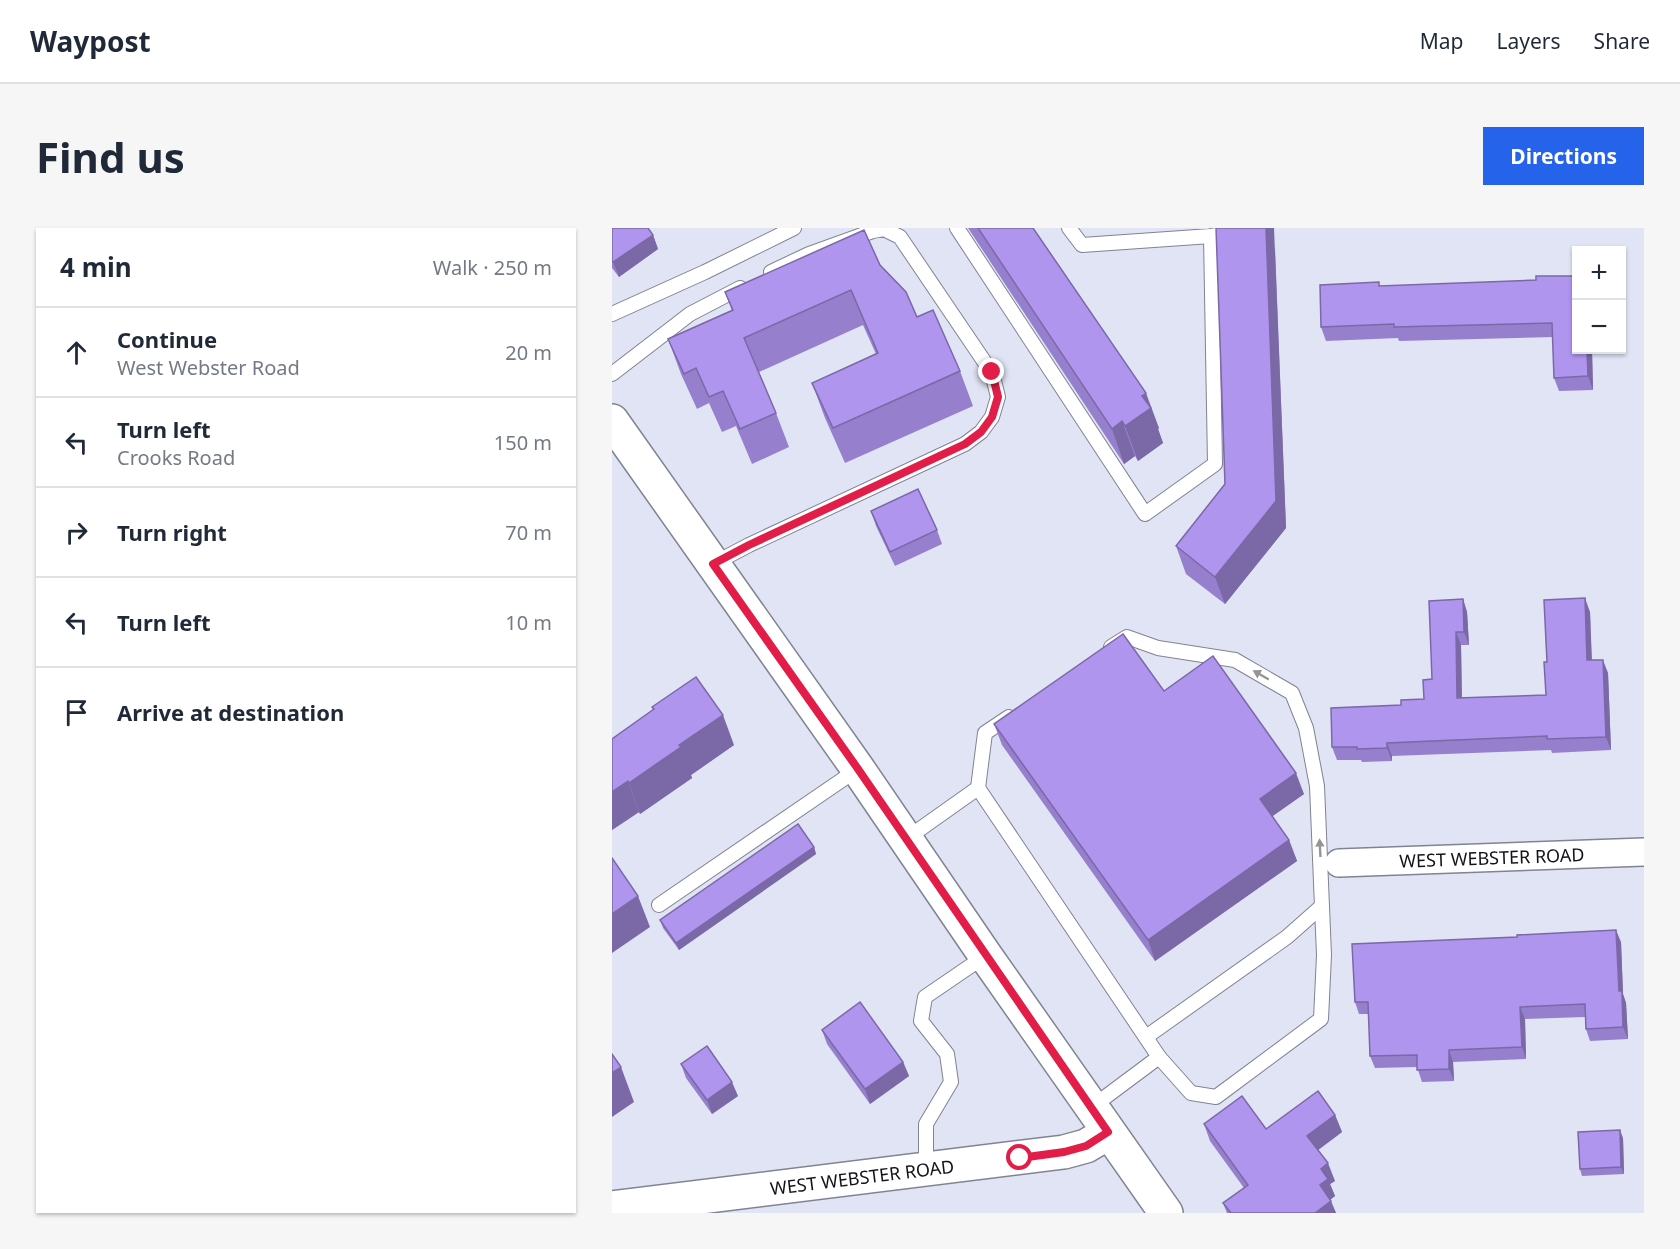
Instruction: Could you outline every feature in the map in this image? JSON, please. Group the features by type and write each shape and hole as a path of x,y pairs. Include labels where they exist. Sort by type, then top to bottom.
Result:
{"main road":[{"path":"612,421 858,769 1166,1213"},
{"name":"WEST WEBSTER ROAD","path":"612,1208 1064,1152 1086,1146 1100,1120"}],"street":[{"name":"WEST WEBSTER ROAD","path":"1340,863 1644,852"}],"lane":[{"path":"612,314 794,228"},
{"path":"957,228 1145,513 1215,464 1211,236"},
{"path":"1069,228 1082,245 1211,236 1250,228"},
{"path":"612,374 690,314 808,254 873,231 884,230 900,237 992,372 998,397 992,417 981,432 965,444 713,564"},
{"path":"1020,709 985,733 978,788 1159,1057 1191,1093 1216,1097 1321,1019 1324,955 1317,786 1306,728 1292,693 1235,660 1158,648 1126,637 1100,655"},
{"path":"659,904 858,769"},
{"path":"906,839 978,788"},
{"path":"1146,1037 1287,937 1322,906"},
{"path":"926,1170 926,1124 951,1082 947,1054 921,1021 925,997 985,955"},
{"path":"1100,1120 1159,1057"}],"building":[{"path":"612,228 648,228 653,235 613,262"},
{"path":"978,228 1033,228 1146,393 1142,396 1151,408 1125,426 1122,421 1112,429"},
{"path":"1216,228 1266,228 1276,501 1215,577 1176,546 1225,484"},
{"path":"864,230 880,265 906,292 917,317 933,310 960,371 833,428 812,383 878,353 851,290 744,338 776,413 740,429 723,391 709,397 696,368 684,374 668,339 733,310 725,292"},
{"path":"1536,276 1572,276 1572,354 1587,354 1588,376 1554,378 1552,323 1321,327 1320,285 1379,282 1379,286 1536,280"},
{"path":"918,489 937,530 890,552 871,511"},
{"path":"1585,598 1587,660 1603,660 1606,737 1547,739 1547,736 1387,743 1387,748 1332,747 1331,708 1401,705 1401,700 1424,699 1423,680 1432,679 1429,601 1463,599 1464,632 1456,632 1457,698 1546,695 1544,600"},
{"path":"1123,634 1164,691 1213,656 1296,773 1260,799 1289,840 1148,940 994,724"},
{"path":"696,677 723,715 679,745 681,747 612,792 612,739 654,709 652,707"},
{"path":"798,824 814,847 676,943 660,920"},
{"path":"612,858 638,896 612,914"},
{"path":"1616,930 1623,1027 1586,1029 1585,1004 1520,1007 1522,1047 1449,1050 1449,1069 1417,1070 1417,1055 1370,1056 1368,1002 1355,1002 1352,944"},
{"path":"860,1002 903,1062 865,1089 822,1030"},
{"path":"707,1046 732,1082 707,1100 681,1064"},
{"path":"612,1054 621,1067 612,1073"},
{"path":"1318,1091 1335,1115 1307,1136 1328,1163 1321,1169 1328,1179 1320,1185 1331,1201 1315,1213 1231,1213 1223,1203 1248,1185 1204,1124 1242,1096 1266,1129"},
{"path":"1620,1130 1621,1167 1580,1169 1578,1132"}],"route":[{"path":"992,372 998,397 992,417 981,432 965,444 713,564 858,769 1108,1132 1086,1146 1064,1152 1020,1158"}]}
